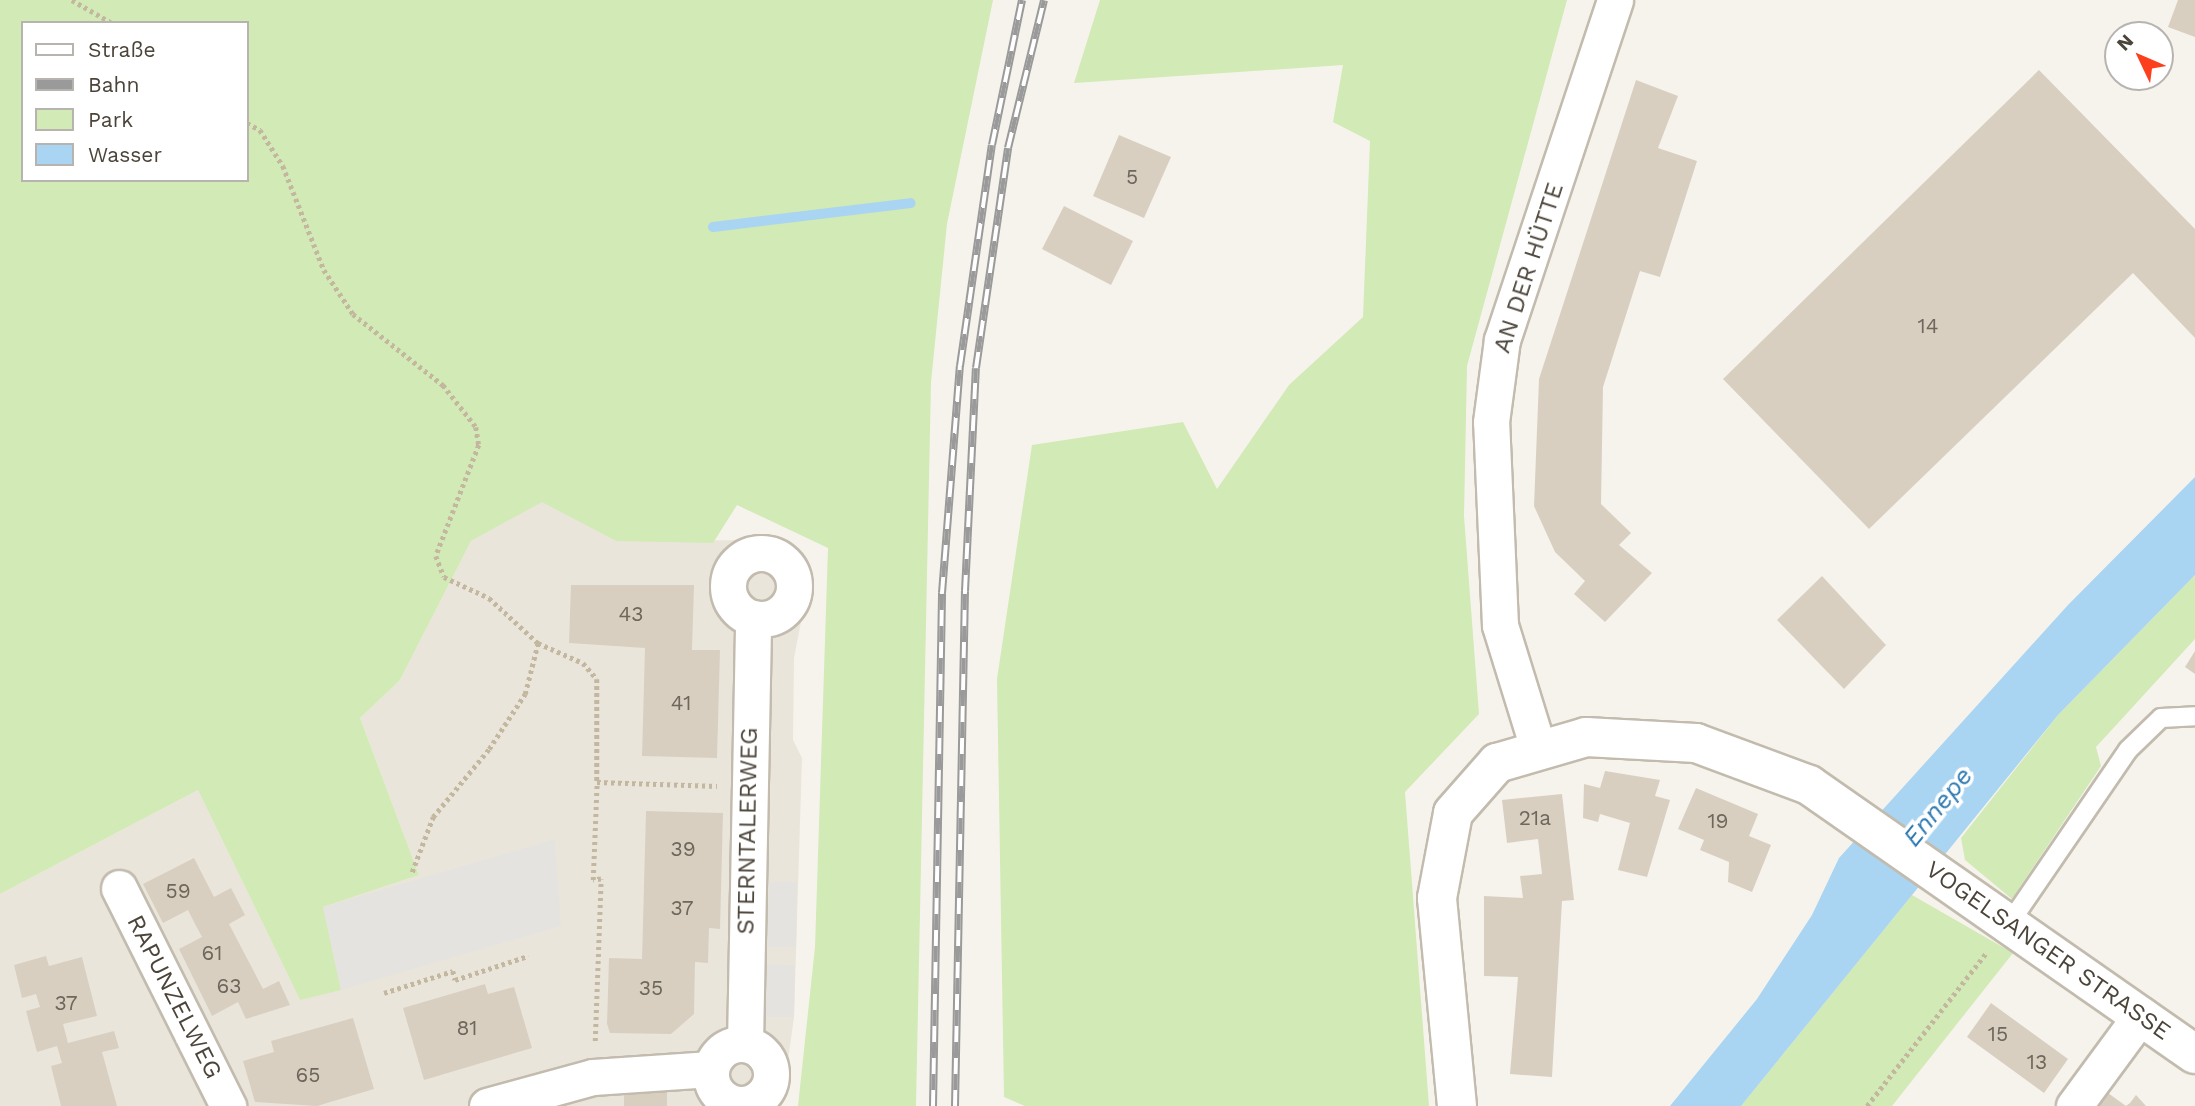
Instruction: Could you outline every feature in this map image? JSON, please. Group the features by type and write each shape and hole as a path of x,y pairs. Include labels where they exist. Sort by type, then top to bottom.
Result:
{"street":[{"name":"AN DER HÜTTE","path":"1538,748 1500,625 1491,422 1502,340 1615,0"},
{"name":"STERNTALERWEG","path":"746,1044 748,787 753,618"},
{"name":"VOGELSANGER STRASSE","path":"1457,1106 1437,898 1444,844 1453,813 1469,790 1497,763 1538,748 1586,737 1696,743 1809,785 1849,810 1954,886 2011,921 2195,1054"},
{"name":"RAPUNZELWEG","path":"119,888 228,1106"},
{"path":"2074,1106 2141,1015"},
{"path":"746,1044 766,1057 771,1074 766,1089 746,1105 720,1096 711,1069 723,1049 746,1044"},
{"path":"486,1106 593,1077 711,1069"}],"lane":[{"path":"2011,921 2128,750 2161,718 2195,716"}],"path":[{"path":"72,0 109,21"},
{"path":"248,124 260,130 283,166 324,270 353,314 443,385 476,428 479,445 436,556 444,578 489,598 537,643 583,663 597,679 593,880 601,879 593,1077"},
{"path":"412,872 433,817 489,748 525,694 537,643"},
{"path":"597,782 748,787"},
{"path":"1867,1106 2011,921"},
{"path":"384,993 453,971 455,980 528,956"}],"shaded area":[{"path":"542,501 616,541 781,540 799,554 810,575 794,658 793,740 802,758 794,1017 785,1082 773,1106 0,1106 0,894 198,790 300,1000 323,907 419,875 360,718 400,680 471,541"},
{"path":"555,839 561,926 341,990 323,907"},
{"path":"769,882 797,882 796,947 767,947"},
{"path":"767,964 795,965 794,1017 765,1017"}],"green space":[{"path":"0,0 993,0 947,224 931,382 916,1106 798,1106 815,947 828,548 737,505 713,543 616,541 542,502 471,541 400,680 360,718 419,875 323,907 341,990 300,1000 198,790 0,894"},
{"path":"1100,0 1567,0 1467,366 1464,516 1479,714 1405,792 1429,1106 1025,1106 1004,1097 997,679 1032,445 1183,422 1217,489 1289,385 1363,317 1370,141 1333,122 1343,65 1074,83"},
{"path":"2195,575 2195,639 2096,747 2101,766 2012,899 1965,860 1961,838 2058,715"},
{"path":"1912,895 2013,953 1892,1106 1741,1106"}],"water":[{"name":"Ennepe","path":"2195,477 2195,575 2058,715 1741,1106 1670,1106 1757,999 1812,915 1839,858 2068,605"}],"building":[{"path":"2178,0 2195,0 2195,37 2174,29 2174,21 2170,21"},
{"path":"2039,70 2195,229 2195,338 2133,273 1869,529 1723,379"},
{"path":"1636,80 1678,96 1658,148 1697,161 1660,277 1640,271 1603,387 1601,504 1631,533 1619,545 1652,573 1605,622 1574,594 1585,581 1555,552 1534,506 1539,379"},
{"path":"1119,135 1171,157 1144,218 1093,196"},
{"path":"1064,206 1133,241 1111,285 1042,249"},
{"path":"1822,576 1886,645 1844,689 1777,620"},
{"path":"571,585 694,585 692,650 720,650 717,758 642,756 645,648 569,643"},
{"path":"2195,651 2195,674 2185,667"},
{"path":"1605,771 1660,780 1655,796 1670,800 1647,877 1618,870 1630,823 1600,814 1598,822 1583,818 1584,784 1600,788"},
{"path":"1696,788 1758,814 1749,836 1771,845 1752,892 1728,882 1729,862 1700,850 1704,840 1678,829"},
{"path":"1562,794 1574,900 1562,901 1552,1077 1510,1074 1518,977 1484,976 1484,896 1523,898 1520,876 1542,874 1538,839 1507,843 1502,800"},
{"path":"646,811 723,813 720,929 709,928 708,963 695,962 694,1014 671,1034 610,1033 607,1024 609,958 642,959"},
{"path":"194,858 214,897 231,888 245,915 229,924 263,989 279,981 290,1005 246,1019 238,1002 212,1016 179,949 202,937 188,910 163,923 143,884"},
{"path":"46,956 49,966 82,957 97,1016 63,1024 68,1043 114,1031 119,1048 102,1052 117,1106 61,1106 51,1066 62,1063 57,1046 37,1052 26,1011 40,1007 36,994 22,998 14,965"},
{"path":"485,984 488,994 514,987 532,1048 424,1080 403,1008"},
{"path":"1991,1003 2068,1059 2044,1093 1967,1037"},
{"path":"353,1018 374,1089 317,1106 255,1102 243,1061 274,1052 271,1041"},
{"path":"667,1091 667,1106 624,1106 624,1093"},
{"path":"2108,1093 2126,1106 2099,1106"},
{"path":"2136,1095 2146,1106 2126,1106 2130,1103"}],"waterway":[{"path":"713,227 911,203"}],"railway":[{"path":"933,1106 942,593 960,366 992,145 1022,0"},
{"path":"955,1106 965,591 976,368 1008,148 1044,0"}]}
